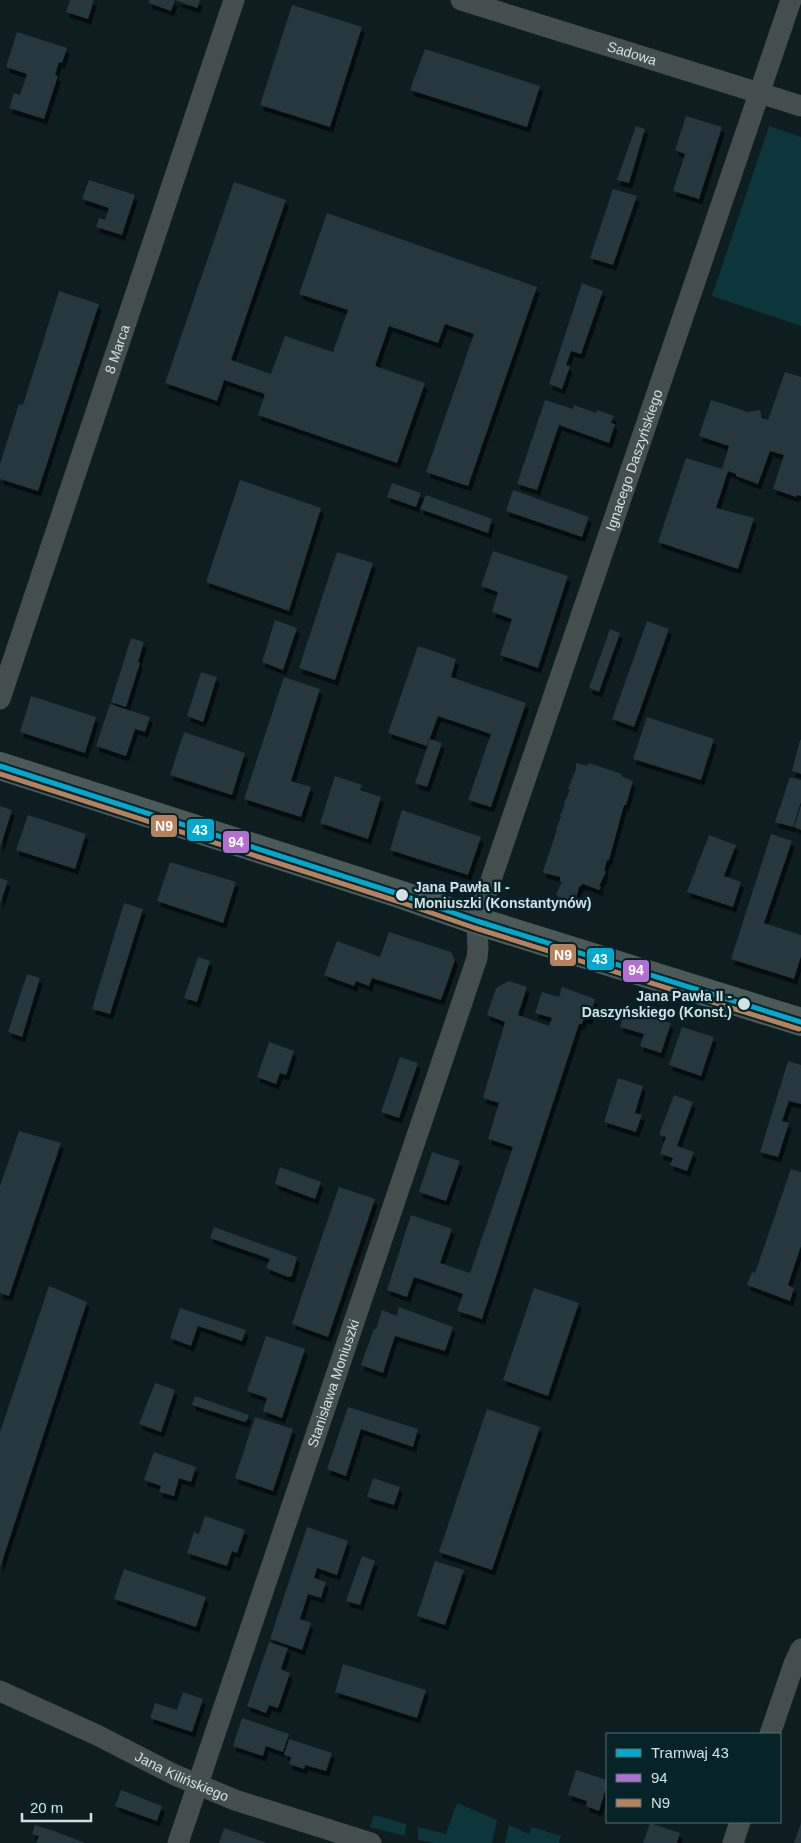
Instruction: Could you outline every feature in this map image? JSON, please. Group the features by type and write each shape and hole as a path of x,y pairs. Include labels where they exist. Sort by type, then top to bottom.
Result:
{"main road":[{"path":"0,766 402,895 477,921 801,1022"}],"street":[{"name":"8 Marca","path":"0,699 234,0"},
{"name":"Sadowa","path":"461,0 509,7 801,106"},
{"name":"Ignacego Daszyńskiego","path":"477,921 791,0"},
{"name":"Stanisława Moniuszki","path":"178,1843 477,958 477,921"},
{"path":"770,1733 801,1649"},
{"name":"Jana Kilińskiego","path":"0,1691 97,1735 162,1768 235,1800 370,1843"},
{"path":"733,1843 740,1823"}],"shaded area":[{"path":"769,126 801,137 801,326 712,296"},
{"path":"457,1803 497,1820 492,1843 433,1843 418,1840 418,1827 446,1834"},
{"path":"374,1815 406,1824 405,1836 370,1827"},
{"path":"509,1825 529,1834 532,1827 561,1836 559,1843 505,1843"}],"building":[{"path":"70,0 94,0 88,19 66,12"},
{"path":"149,0 175,0 171,11 149,3"},
{"path":"175,0 200,0 197,8"},
{"path":"292,5 362,27 330,127 260,105"},
{"path":"17,32 67,48 62,63 59,62 55,75 58,76 44,119 9,108 14,93 20,95 27,74 6,67"},
{"path":"425,49 540,86 527,127 410,90"},
{"path":"686,116 722,127 699,199 673,191 685,154 675,150"},
{"path":"636,126 645,129 629,183 617,180"},
{"path":"89,180 135,195 122,235 96,227 99,218 105,220 109,208 82,199"},
{"path":"234,182 286,200 231,360 271,374 285,336 333,352 348,310 299,294 327,213 537,287 468,486 426,472 474,334 445,324 438,343 389,326 375,366 425,383 397,463 258,415 265,394 224,380 217,401 165,383"},
{"path":"613,189 637,196 613,265 590,258"},
{"path":"582,283 603,291 581,354 571,351 566,365 570,366 562,389 549,384"},
{"path":"59,291 99,304 38,491 0,479 0,464 19,404 23,405"},
{"path":"785,372 801,377 801,496 797,495 796,497 773,489 784,455 770,451 758,484 728,471 716,508 754,518 738,569 658,542 686,458 722,469 729,446 699,436 711,400 748,412 760,410 762,418 768,420"},
{"path":"545,400 573,409 574,405 596,413 597,410 614,416 611,423 615,424 609,443 559,425 537,490 517,484"},
{"path":"240,480 321,508 289,611 206,582"},
{"path":"392,483 421,493 416,507 387,497"},
{"path":"513,490 589,517 582,537 506,511"},
{"path":"426,495 492,519 488,533 420,509"},
{"path":"493,551 568,576 538,668 500,655 512,619 492,612 498,592 481,586"},
{"path":"337,552 373,563 335,680 299,668"},
{"path":"275,620 297,628 283,670 262,662"},
{"path":"647,621 669,629 634,727 612,719"},
{"path":"610,629 620,633 599,692 589,688"},
{"path":"131,638 144,642 138,662 140,663 126,707 111,702"},
{"path":"418,646 456,659 451,677 526,703 491,807 468,800 491,734 438,716 427,746 388,733"},
{"path":"201,672 217,677 203,722 187,716"},
{"path":"284,677 320,689 291,781 311,787 301,817 244,799"},
{"path":"31,696 96,717 85,753 20,732"},
{"path":"110,704 150,717 145,732 135,729 126,756 96,746"},
{"path":"647,717 714,739 701,780 633,759"},
{"path":"184,732 245,753 232,795 170,775"},
{"path":"430,739 442,743 427,787 415,783"},
{"path":"801,740 801,774 792,771"},
{"path":"576,763 588,766 589,763 622,774 621,776 633,781 626,805 624,805 609,860 607,860 604,871 606,871 599,886 601,887 600,889 583,884 579,887 576,899 573,901 558,897 556,894 562,882 560,877 544,873 543,871 564,803 570,790 568,789 576,769"},
{"path":"335,776 362,785 360,790 381,797 368,839 320,823"},
{"path":"790,777 801,780 801,802 793,827 775,822"},
{"path":"801,805 801,830 794,827"},
{"path":"0,806 12,810 0,848"},
{"path":"402,810 481,837 468,875 390,850"},
{"path":"28,815 86,834 75,869 16,850"},
{"path":"771,834 792,841 764,923 801,935 801,956 794,979 731,959"},
{"path":"709,835 736,845 724,876 741,882 733,907 687,892"},
{"path":"170,862 236,882 223,923 157,901"},
{"path":"0,878 8,881 0,904"},
{"path":"124,903 143,909 110,1014 92,1009"},
{"path":"389,932 451,952 455,960 441,1000 372,978 369,986 356,981 354,986 324,975 337,941 380,957"},
{"path":"198,957 210,961 197,1002 184,998"},
{"path":"27,974 40,978 22,1037 8,1032"},
{"path":"509,981 527,987 518,1015 549,1026 552,1018 535,1013 542,992 559,997 562,987 595,999 589,1019 584,1018 582,1024 579,1024 482,1319 457,1311 463,1294 414,1277 407,1297 387,1290 411,1215 452,1229 440,1263 470,1273 513,1147 488,1139 499,1103 483,1098 505,1022 487,1015 496,988"},
{"path":"626,1009 671,1023 661,1053 640,1046 644,1034 620,1027"},
{"path":"682,1027 714,1037 701,1076 669,1065"},
{"path":"269,1042 294,1051 286,1075 280,1073 276,1084 257,1077"},
{"path":"400,1057 418,1063 399,1118 381,1112"},
{"path":"788,1061 801,1065 801,1104 789,1101 782,1121 789,1123 778,1157 760,1152"},
{"path":"618,1078 643,1086 635,1113 642,1115 636,1132 604,1122"},
{"path":"674,1095 693,1102 677,1146 694,1152 687,1171 670,1165 673,1158 660,1154 666,1137 659,1135"},
{"path":"19,1131 61,1143 9,1296 0,1293 0,1186"},
{"path":"432,1152 460,1161 446,1201 419,1192"},
{"path":"280,1167 321,1182 315,1199 275,1184"},
{"path":"791,1169 801,1172 801,1246 788,1285 794,1288 790,1301 747,1285 752,1272 755,1273"},
{"path":"339,1187 375,1199 328,1337 292,1324"},
{"path":"214,1227 297,1257 292,1276 288,1277 266,1268 270,1259 210,1238"},
{"path":"49,1286 87,1302 0,1568 0,1432"},
{"path":"534,1288 579,1303 548,1396 503,1380"},
{"path":"399,1307 453,1327 445,1351 395,1336 383,1373 361,1365 382,1310 397,1316"},
{"path":"180,1308 246,1330 242,1341 198,1326 191,1346 170,1338"},
{"path":"266,1336 305,1349 282,1418 263,1411 267,1398 247,1391"},
{"path":"155,1383 175,1390 161,1432 139,1424"},
{"path":"195,1396 249,1415 247,1420 245,1422 192,1405"},
{"path":"348,1407 418,1429 413,1447 361,1429 346,1476 327,1469"},
{"path":"487,1409 540,1427 492,1570 439,1552"},
{"path":"255,1417 293,1429 273,1491 235,1478"},
{"path":"154,1452 196,1467 191,1482 179,1478 174,1496 159,1492 161,1486 144,1480"},
{"path":"373,1478 400,1487 394,1505 367,1497"},
{"path":"205,1516 245,1530 237,1553 232,1551 227,1566 187,1553 194,1532 199,1534"},
{"path":"307,1527 348,1541 337,1575 317,1568 314,1578 326,1582 321,1598 308,1594 300,1619 311,1623 302,1650 270,1639"},
{"path":"362,1556 375,1561 360,1605 346,1601"},
{"path":"435,1561 464,1570 445,1625 417,1616"},
{"path":"124,1569 206,1597 196,1627 114,1599"},
{"path":"269,1642 288,1648 281,1669 290,1673 278,1708 269,1705 266,1713 247,1706"},
{"path":"343,1664 426,1690 417,1718 335,1692"},
{"path":"183,1692 203,1699 192,1732 150,1718 155,1703 177,1710"},
{"path":"242,1718 289,1734 283,1752 266,1746 263,1756 233,1746"},
{"path":"289,1739 332,1753 326,1771 305,1765 304,1769 289,1764 291,1757 284,1755"},
{"path":"576,1770 606,1780 606,1788 599,1811 586,1806 587,1801 568,1795"},
{"path":"121,1790 162,1806 157,1821 115,1806"},
{"path":"650,1823 680,1833 677,1843 643,1843"},
{"path":"801,1823 801,1843 794,1843"},
{"path":"35,1825 85,1843 36,1843 39,1836 32,1834"},
{"path":"224,1828 267,1843 219,1843"}],"tram line":[{"name":"43","path":"0,766 402,895 477,921 801,1022"}],"transit line":[{"name":"94","path":"0,766 402,895 477,921 801,1022"},
{"name":"N9","path":"0,774 400,902 475,928 799,1029"}],"place":[{"name":"Jana Pawła II - Moniuszki (Konstantynów)","path":"402,895"},
{"name":"Jana Pawła II - Daszyńskiego (Konst.)","path":"744,1004"}]}
